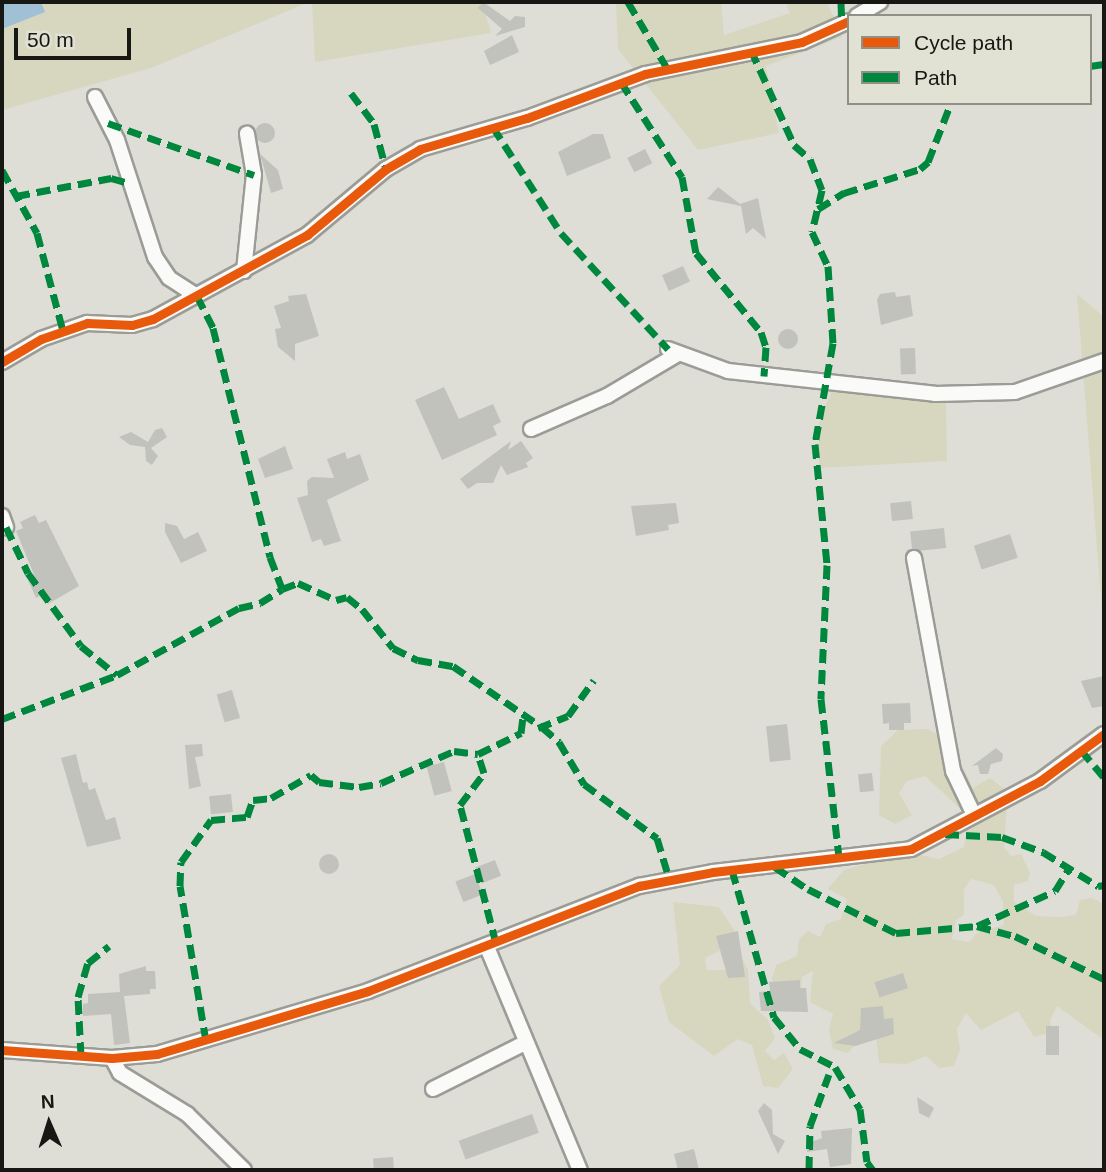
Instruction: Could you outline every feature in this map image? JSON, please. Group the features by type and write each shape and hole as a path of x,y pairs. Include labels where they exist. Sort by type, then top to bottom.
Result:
{"street":[{"path":"860,14 880,2"},
{"path":"2,362 41,339 87,323 140,324 197,296 335,217 386,169 420,149 539,114 645,74 802,41 847,22"},
{"path":"94,97 117,140 150,248 169,278 197,296"},
{"path":"244,271 254,175 247,134"},
{"path":"169,278 170,308"},
{"path":"531,429 607,396 672,352 752,375 935,394 1014,392 1104,361"},
{"path":"914,558 953,771 974,815"},
{"path":"2,1050 112,1058 157,1054 206,1041 487,947 639,886 713,872 911,849 1054,773 1104,734"},
{"path":"487,947 580,1170"},
{"path":"433,1089 525,1043"},
{"path":"112,1058 120,1073 187,1114 244,1170"}],"green space":[{"path":"2,2 309,2 151,68 2,110"},
{"path":"312,2 482,2 491,33 315,62"},
{"path":"616,2 721,2 724,35 790,13 785,2 827,2 842,37 766,66 779,133 698,150 618,49"},
{"path":"1077,294 1104,317 1102,612"},
{"path":"833,388 946,400 947,461 819,468 819,423"},
{"path":"928,729 944,738 945,760 964,770 973,788 990,778 1008,792 1004,847 1011,856 1021,854 1030,873 1028,881 1014,885 1014,902 1036,916 1062,917 1076,915 1080,900 1092,898 1104,904 1104,1040 1057,1006 1050,1021 1053,1032 1034,1037 1018,1011 981,1030 966,1013 957,1029 960,1050 954,1066 939,1068 926,1056 906,1064 879,1063 876,1036 862,1037 848,1053 833,1049 829,1029 833,1014 810,1002 813,971 802,977 801,995 778,998 772,979 776,965 797,956 799,939 808,931 820,937 826,924 841,919 847,899 828,889 844,870 906,852 939,859 964,847 969,817 925,776 907,781 899,793 912,815 895,824 879,815 881,746 898,730","holes":["971,879 994,885 1003,902 1004,925 978,932 969,942 952,939 956,920 964,915 964,890"]},
{"path":"673,902 719,907 736,933 729,946 705,958 707,970 734,970 738,950 748,970 750,1003 768,1020 775,1038 765,1051 774,1060 784,1053 793,1069 778,1088 763,1086 752,1045 738,1039 714,1056 669,1022 659,986 680,965"}],"water":[{"path":"2,2 41,2 45,12 2,29"}],"building":[{"path":"483,2 510,21 515,16 525,17 525,27 495,36 502,29 478,8"},
{"path":"512,35 519,52 490,65 484,51"},
{"path":"265,123 272,126 275,133 272,140 265,143 258,140 255,133 258,126"},
{"path":"593,134 603,134 611,158 567,176 558,152"},
{"path":"645,149 652,163 634,172 627,158"},
{"path":"260,154 278,170 283,189 271,193"},
{"path":"718,187 740,204 758,198 766,239 753,228 746,234 741,206 707,199"},
{"path":"683,266 690,282 669,291 662,275"},
{"path":"895,292 896,297 910,295 913,316 881,325 877,300 880,294"},
{"path":"306,294 319,336 295,344 295,361 278,347 275,329 281,328 274,306 289,301 288,296"},
{"path":"788,329 795,332 798,339 795,346 788,349 781,346 778,339 781,332"},
{"path":"915,348 916,374 901,375 900,349"},
{"path":"444,387 459,419 493,404 501,422 493,426 497,435 442,460 415,400"},
{"path":"162,428 167,437 151,448 158,456 152,465 146,461 145,447 130,445 119,437 131,432 148,442 155,430"},
{"path":"511,441 508,450 521,441 533,458 526,463 528,467 507,475 501,465 493,483 477,483 468,489 460,479"},
{"path":"285,446 293,469 265,478 258,459"},
{"path":"345,452 347,459 360,454 369,480 327,500 341,541 324,546 321,539 312,542 297,498 308,495 307,481 312,477 334,478 327,459"},
{"path":"911,501 913,519 892,521 890,503"},
{"path":"676,503 679,523 668,525 669,530 636,536 631,506"},
{"path":"35,515 39,523 46,520 79,586 48,604 44,594 36,598 28,580 35,577 16,531 23,528 20,522"},
{"path":"165,523 177,526 184,539 198,532 207,551 181,563 165,532"},
{"path":"944,528 946,548 912,551 910,532"},
{"path":"1010,534 1018,558 982,570 974,546"},
{"path":"1104,676 1104,706 1092,708 1081,681"},
{"path":"232,690 240,718 225,722 217,694"},
{"path":"910,703 911,723 904,723 904,730 889,730 889,723 883,724 882,704"},
{"path":"787,724 791,760 770,762 766,726"},
{"path":"202,744 203,756 195,757 201,786 189,789 185,745"},
{"path":"996,748 1003,754 1002,761 991,764 988,774 980,774 978,765 972,766"},
{"path":"76,754 83,783 87,782 89,790 95,788 106,820 115,817 121,839 87,847 61,758"},
{"path":"444,762 452,791 434,796 427,767"},
{"path":"872,773 874,791 860,792 858,774"},
{"path":"231,794 233,812 211,814 209,796"},
{"path":"329,854 336,857 339,864 336,871 329,874 322,871 319,864 322,857"},
{"path":"495,860 501,876 481,883 475,868"},
{"path":"475,874 483,895 463,902 455,882"},
{"path":"738,931 745,977 728,978 716,936"},
{"path":"146,966 146,971 155,971 156,989 150,989 150,994 124,996 130,1043 114,1045 111,1014 83,1016 83,1004 88,1003 88,994 120,992 119,974"},
{"path":"903,973 908,988 879,997 874,982"},
{"path":"800,980 800,988 806,988 808,1012 761,1011 759,992 770,991 769,982"},
{"path":"883,1006 884,1019 893,1018 894,1034 855,1046 834,1043 860,1030 861,1008"},
{"path":"1046,1026 1059,1026 1059,1055 1046,1055"},
{"path":"917,1097 934,1108 929,1118 919,1113"},
{"path":"764,1103 772,1110 773,1134 785,1141 778,1154 758,1111"},
{"path":"532,1114 539,1133 466,1159 459,1141"},
{"path":"852,1128 851,1164 830,1167 827,1149 807,1152 808,1143 822,1138 821,1131"},
{"path":"694,1149 699,1170 678,1170 674,1154"},
{"path":"393,1157 394,1170 374,1170 373,1158"}],"marked path":[{"path":"628,2 667,68"},
{"path":"841,2 842,25"},
{"path":"751,50 794,145 810,159 822,190 812,232 828,266 833,343 815,444 827,565 821,699 839,856"},
{"path":"1092,66 1104,64"},
{"path":"621,82 682,177 696,253 761,332 766,347 764,376"},
{"path":"351,93 374,124 386,169"},
{"path":"818,209 844,193 920,169 928,162 950,105"},
{"path":"108,123 254,175"},
{"path":"493,127 561,233 668,349"},
{"path":"2,170 37,233 63,331"},
{"path":"16,196 111,178 128,183"},
{"path":"197,296 213,328 270,557 282,589 298,583 336,600 347,597 362,609 393,648 418,660 453,666 542,727 559,742 584,784 657,838 669,878"},
{"path":"6,527 28,573 81,646 117,675"},
{"path":"2,719 117,675 239,608 260,603 282,589"},
{"path":"538,728 568,716 594,680"},
{"path":"496,943 460,805 484,773 478,754 521,733 523,717"},
{"path":"1081,750 1104,777"},
{"path":"206,1041 180,886 181,862 211,820 247,817 253,800 271,798 311,775 319,782 359,787 381,783 454,751 478,754"},
{"path":"945,834 1002,837 1043,852 1098,886 1104,885"},
{"path":"775,867 808,889 896,933 977,926 1015,936 1104,979"},
{"path":"977,926 1055,891 1069,869"},
{"path":"732,870 774,1017 800,1049 835,1067 860,1109 867,1162 873,1170"},
{"path":"81,1056 78,997 88,963 109,946"},
{"path":"809,1170 810,1126 829,1074"}],"cycle path":[{"path":"2,362 41,339 87,323 132,325 153,319 307,235 386,169 420,149 527,118 645,74 802,42 847,22"},
{"path":"2,1050 112,1058 157,1054 368,991 639,886 713,872 911,849 1040,781 1104,734"}]}
